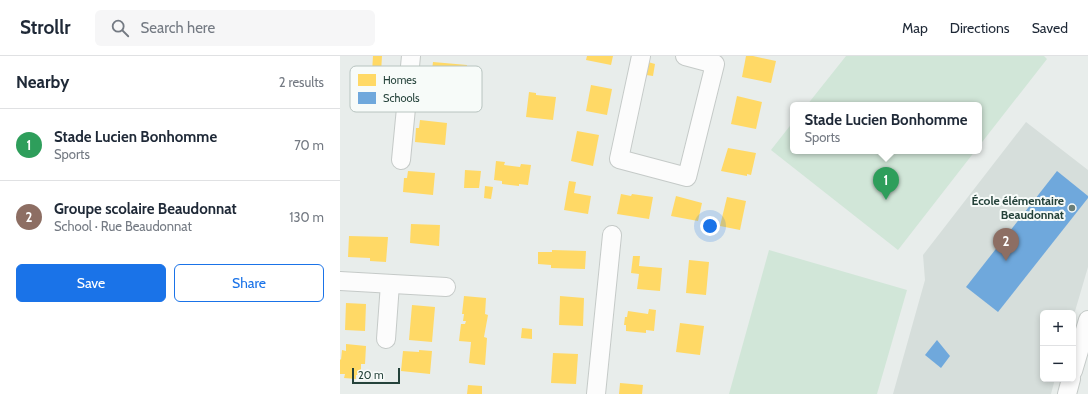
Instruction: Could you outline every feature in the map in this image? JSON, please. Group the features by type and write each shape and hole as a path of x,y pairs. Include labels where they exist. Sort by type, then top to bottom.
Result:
{"street":[{"path":"410,66 411,56"},
{"path":"641,56 619,159 687,177 715,64 686,56"},
{"path":"401,160 406,112"},
{"path":"596,394 612,235"},
{"path":"340,281 446,288"},
{"path":"386,339 390,284"},
{"path":"1076,361 1088,320"},
{"path":"1066,394 1070,382"}],"shaded area":[{"path":"1026,122 1088,170 1088,267 1075,310 1040,310 1040,382 1054,382 1051,394 893,394 925,280 923,255"}],"green space":[{"path":"846,56 1044,56 1047,59 982,142 982,102 809,102"},
{"path":"790,126 790,154 973,154 898,250 771,150"},
{"path":"769,250 907,290 877,394 729,394"}],"building: Homes":[{"path":"373,56 382,56 381,66 372,66"},
{"path":"587,56 613,56 611,65 586,60"},
{"path":"746,56 776,61 771,83 742,77"},
{"path":"433,62 467,65 467,66 432,66"},
{"path":"648,62 655,64 653,76 646,75"},
{"path":"591,85 612,89 607,115 586,111"},
{"path":"529,92 536,93 536,95 556,97 553,120 526,117"},
{"path":"737,96 762,102 756,129 731,124"},
{"path":"420,120 447,123 445,145 415,142 416,128 419,128"},
{"path":"577,131 599,135 593,166 571,161"},
{"path":"728,148 756,153 751,175 747,174 747,176 721,171"},
{"path":"496,161 505,162 504,165 520,167 521,164 531,165 528,185 519,184 519,186 502,184 502,181 494,180"},
{"path":"465,170 481,171 479,188 464,188"},
{"path":"408,171 435,173 433,195 403,192 404,178 407,178"},
{"path":"569,181 576,182 574,193 591,196 588,214 564,210"},
{"path":"485,186 493,187 491,199 484,198"},
{"path":"621,194 653,197 649,219 617,214"},
{"path":"676,196 702,203 698,221 671,216"},
{"path":"727,197 746,201 740,230 720,226"},
{"path":"411,224 440,225 439,246 410,243"},
{"path":"349,236 388,237 386,262 370,261 370,258 348,257"},
{"path":"552,250 586,251 585,269 551,268 551,265 538,264 538,252 552,252"},
{"path":"633,256 640,256 639,266 662,268 660,291 637,289 639,274 631,273"},
{"path":"689,260 709,262 706,295 686,293"},
{"path":"464,296 486,298 485,314 488,315 484,337 487,338 485,365 469,363 471,342 459,341 461,324 465,324 466,321 463,321 464,314 462,314"},
{"path":"560,296 584,298 583,326 559,325"},
{"path":"346,303 366,304 365,331 345,330"},
{"path":"412,305 435,307 432,342 409,340"},
{"path":"649,309 656,310 654,331 646,330 646,333 626,331 626,325 624,325 625,317 627,317 628,311 648,314"},
{"path":"680,323 704,326 700,355 676,352"},
{"path":"522,328 532,329 532,339 521,338"},
{"path":"346,344 366,346 365,364 361,364 361,375 356,375 356,379 344,378 345,374 340,374 340,359 341,360 342,350 346,351"},
{"path":"419,350 432,351 430,374 401,371 403,351 419,352"},
{"path":"553,353 578,354 576,384 551,383"},
{"path":"620,383 643,385 642,394 619,394"},
{"path":"468,385 482,386 482,394 467,394"}],"building: Schools":[{"path":"1057,171 1088,196 1088,198 998,312 966,287"},
{"path":"937,340 950,356 941,368 925,355"}],"place":[{"name":"Stade Lucien Bonhomme","path":"886,200"},
{"name":"École élémentaire Beaudonnat","path":"1072,208"},
{"name":"Groupe scolaire Beaudonnat","path":"1006,261"}]}
